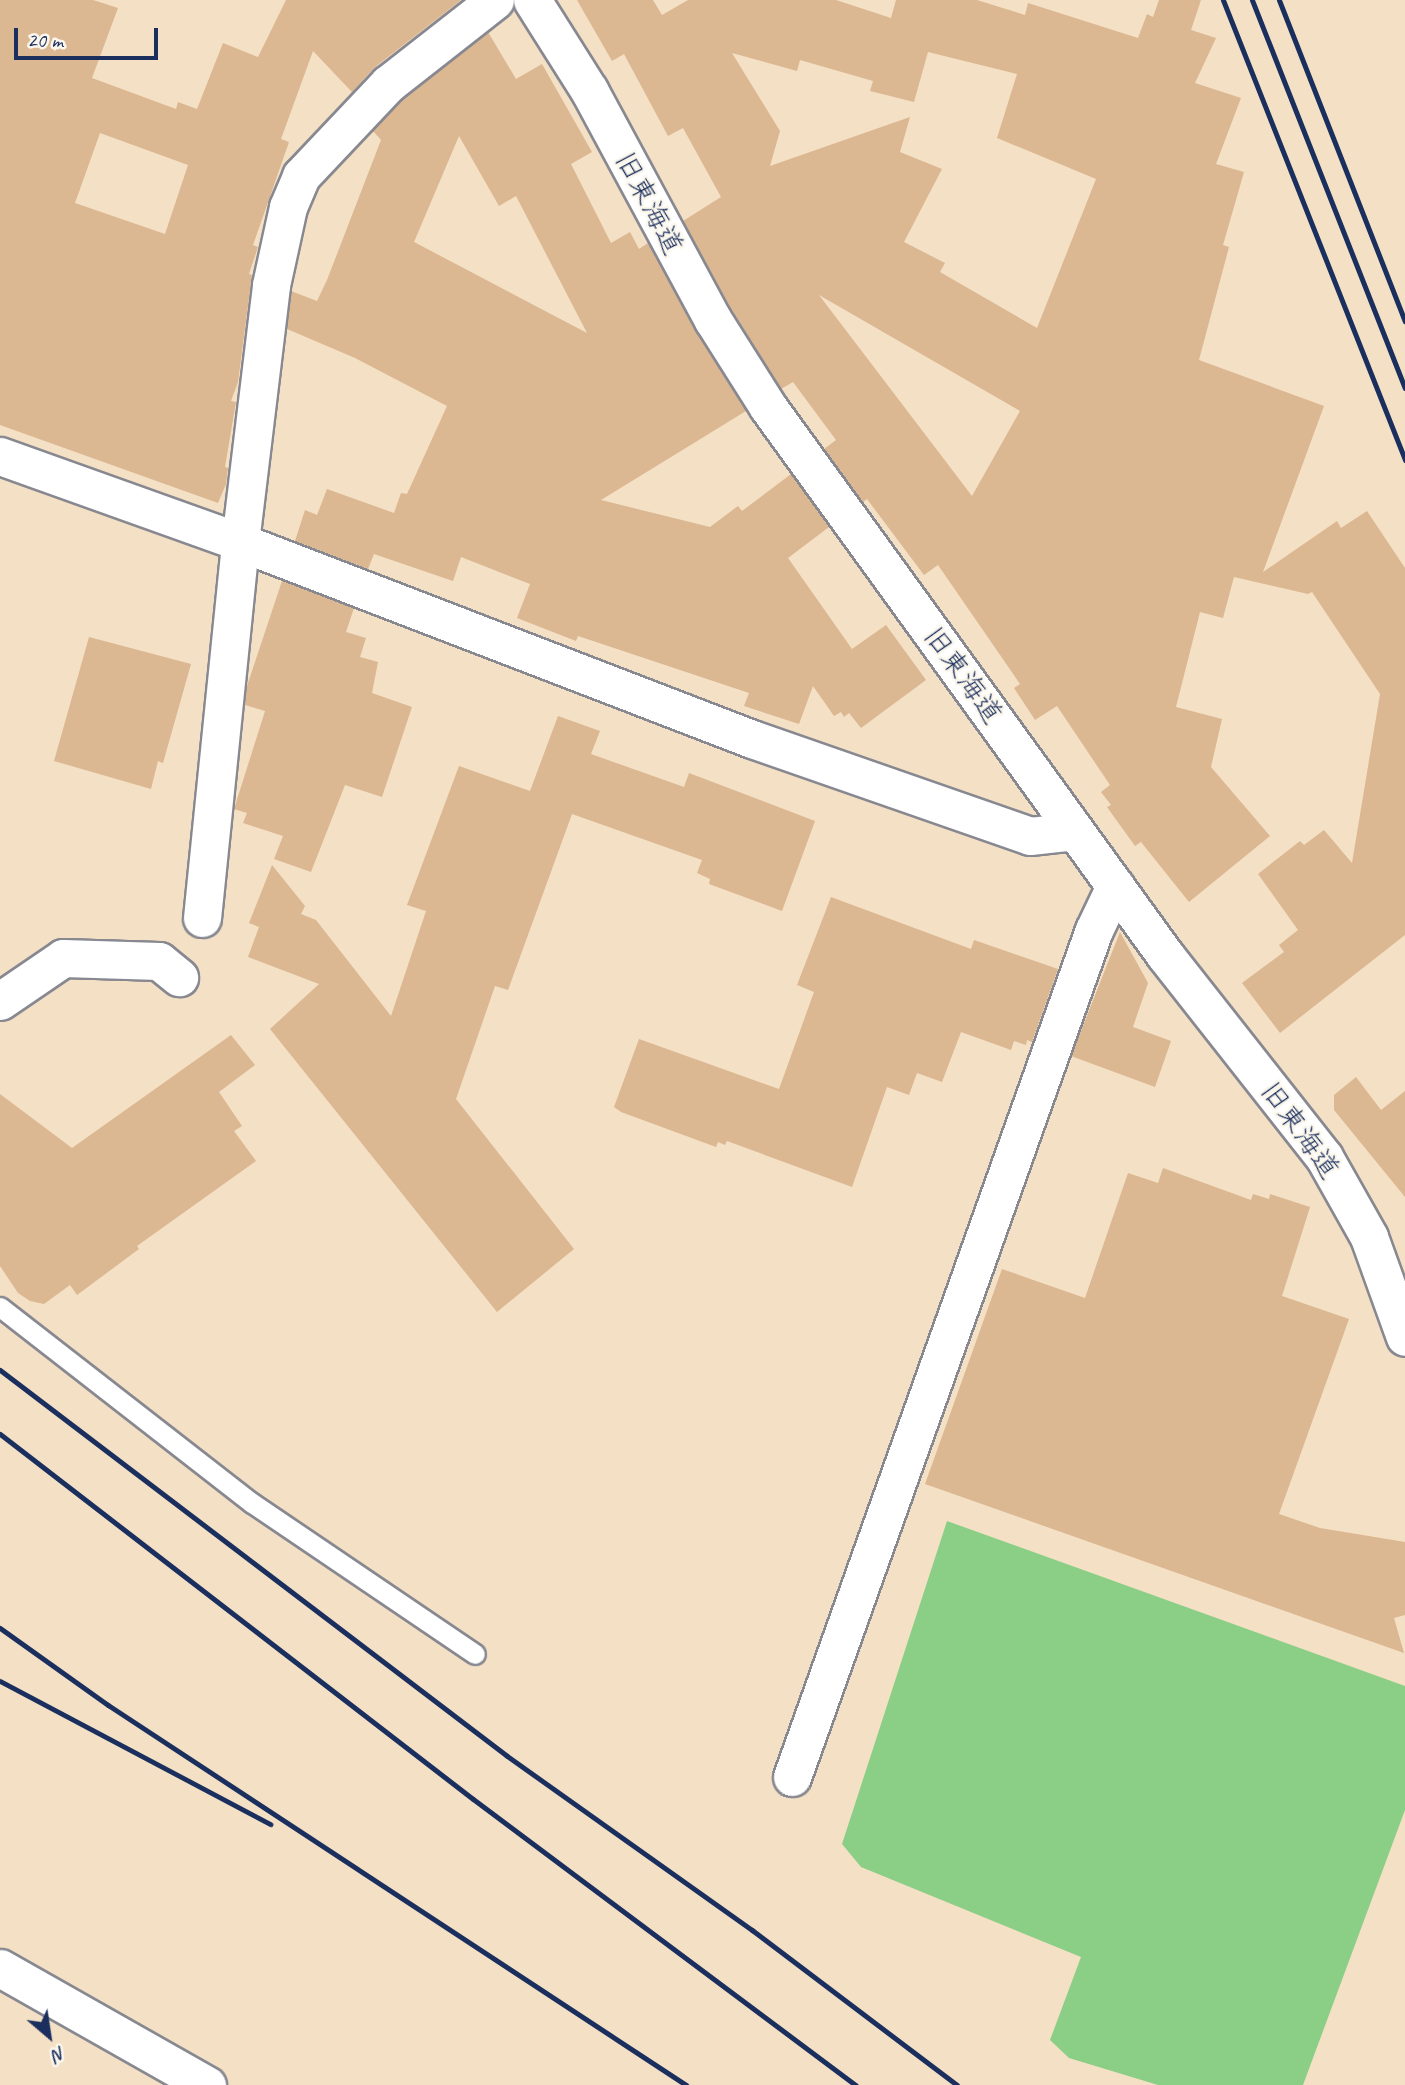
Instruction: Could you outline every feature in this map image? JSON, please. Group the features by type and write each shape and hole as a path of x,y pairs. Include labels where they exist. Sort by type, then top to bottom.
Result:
{"street":[{"path":"202,918 240,542 271,285 288,207 301,176 388,85 495,0"},
{"name":"旧東海道","path":"532,0 589,90 713,320 768,407 1165,955 1324,1157 1369,1237 1405,1338"},
{"path":"0,456 240,542 752,739 992,823 1030,836 1075,831"},
{"path":"792,1777 1094,930 1115,886"},
{"path":"0,1001 63,958 159,961 180,976"},
{"path":"0,1968 207,2085"}],"lane":[{"path":"0,1307 252,1503 475,1654"}],"green space":[{"path":"947,1521 1405,1686 1405,1810 1303,2085 1158,2085 1069,2058 1050,2040 1081,1957 861,1867 842,1844"}],"building":[{"path":"0,0 93,0 118,8 92,78 176,109 178,102 197,109 223,43 258,57 286,0 461,0 375,67 352,92 313,51 281,139 289,142 253,245 258,247 249,274 252,275 238,382 231,401 236,402 225,467 228,468 226,484 218,503 0,425","holes":["100,133 188,165 165,234 75,203"]},
{"path":"577,0 653,0 662,15 688,0 836,0 891,18 896,0 977,0 1025,15 1028,3 1138,38 1147,14 1153,17 1159,0 1201,0 1191,30 1216,38 1195,83 1241,98 1216,164 1244,172 1223,245 1229,247 1199,360 1324,406 1263,572 1337,521 1341,528 1367,511 1405,568 1405,935 1280,1033 1242,983 1284,952 1279,945 1298,930 1258,874 1300,841 1304,845 1324,830 1352,863 1380,694 1312,592 1308,594 1234,577 1223,618 1200,612 1176,707 1222,719 1211,767 1270,836 1189,902 1141,842 1135,846 1107,807 1111,805 1101,792 1110,785 1057,706 1035,720 1014,688 1020,684 938,565 924,575 867,499 863,502 824,449 836,440 793,382 781,389 731,309 683,221 721,197 683,128 668,136 624,54 612,61","holes":["928,52 1017,74 997,138 1096,179 1037,328 940,272 945,263 904,242 942,169 900,152 910,117 770,166 780,131 732,53 797,71 800,60 873,81 870,91 914,102","819,295 1020,411 972,496"]},
{"path":"488,32 516,79 542,64 592,152 571,164 611,243 630,232 639,249 648,243 695,330 746,411 601,500 710,527 738,506 742,511 791,474 829,527 788,558 852,649 886,625 926,680 861,728 849,713 844,717 841,712 834,716 813,686 799,724 744,706 749,693 578,636 576,641 517,618 530,584 461,557 453,581 374,554 368,569 295,541 305,510 317,515 327,489 394,513 401,493 407,494 447,406 355,358 287,329 291,291 317,301 381,140 373,131 402,100","holes":["459,136 499,206 516,196 587,333 414,242"]},
{"path":"282,581 354,608 346,632 366,638 360,657 378,662 372,693 412,707 382,797 345,785 311,872 274,859 283,836 243,823 247,813 234,809 265,711 245,705 246,689"},
{"path":"89,637 191,664 163,763 158,761 151,789 54,761"},
{"path":"558,716 600,731 591,754 684,787 689,773 815,821 782,911 709,884 710,879 697,873 702,860 572,814 508,990 495,986 456,1099 574,1249 497,1312 270,1029 319,984 248,957 259,927 249,923 272,865 305,906 301,914 316,920 391,1016 426,911 407,905 459,766 530,791"},
{"path":"831,897 971,949 974,940 1058,969 1032,1042 1027,1040 1026,1045 1014,1041 1011,1050 961,1032 942,1082 917,1073 909,1095 887,1087 852,1187 727,1141 725,1145 718,1142 716,1147 614,1107 639,1039 779,1089 814,992 797,985"},
{"path":"1120,932 1148,983 1133,1027 1171,1041 1155,1087 1071,1056"},
{"path":"231,1035 255,1065 219,1092 242,1126 234,1131 256,1161 137,1246 139,1249 77,1295 70,1285 44,1304 30,1301 18,1293 0,1266 0,1094 72,1148"},
{"path":"1356,1077 1381,1110 1405,1091 1405,1197 1334,1110 1334,1095"},
{"path":"1163,1168 1251,1200 1253,1194 1269,1199 1270,1194 1310,1207 1282,1296 1349,1319 1279,1514 1320,1528 1405,1542 1405,1615 1394,1618 1404,1653 925,1484 1002,1269 1085,1298 1128,1173 1158,1183"}],"railway":[{"path":"1223,0 1405,460"},
{"path":"1252,0 1405,388"},
{"path":"1279,0 1405,321"},
{"path":"0,1370 507,1756 752,1930 957,2085"},
{"path":"0,1434 473,1799 856,2085"},
{"path":"0,1628 108,1705 686,2085"},
{"path":"0,1681 270,1824"}]}
